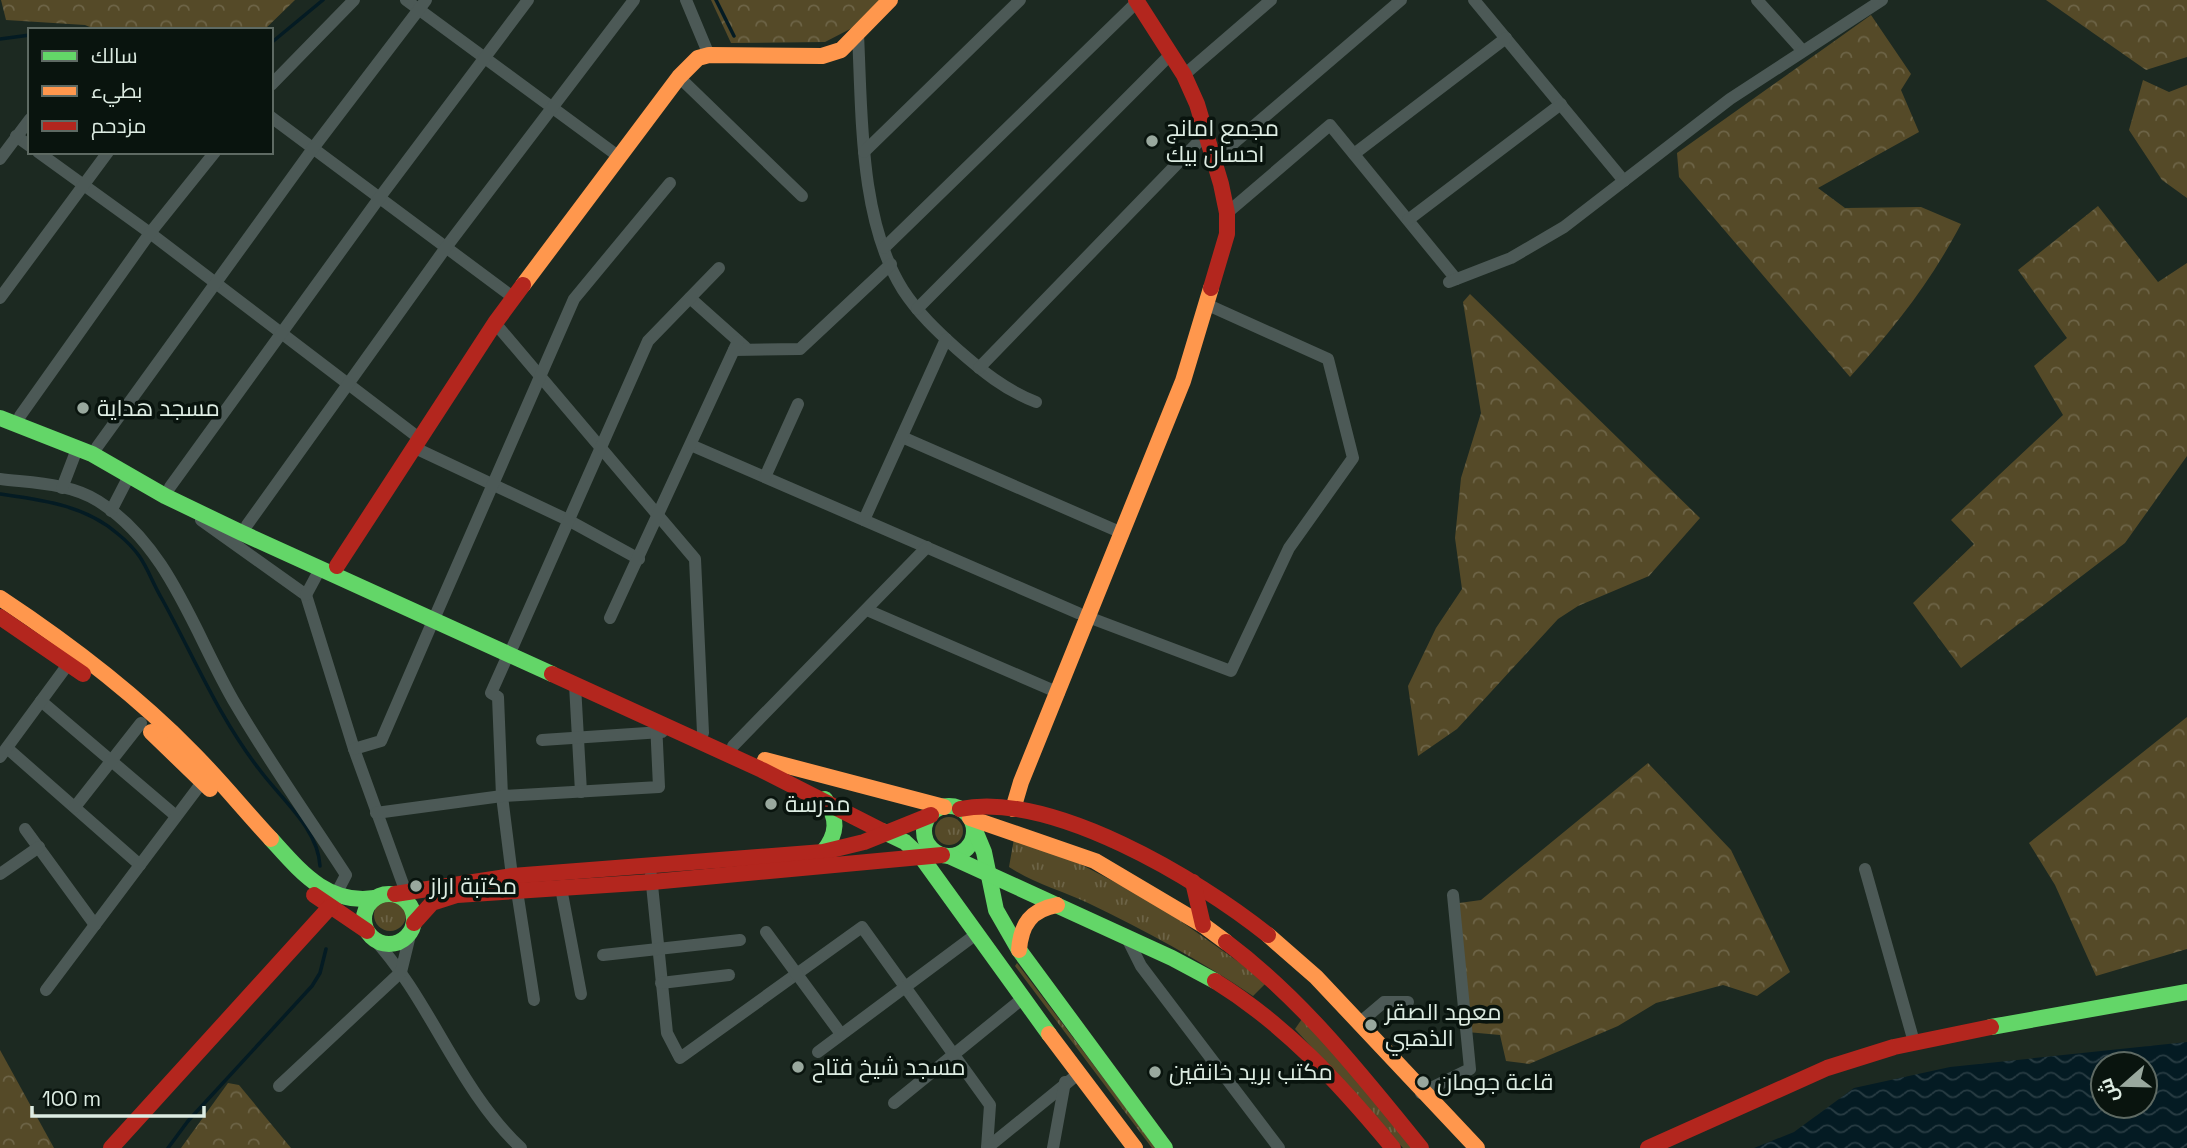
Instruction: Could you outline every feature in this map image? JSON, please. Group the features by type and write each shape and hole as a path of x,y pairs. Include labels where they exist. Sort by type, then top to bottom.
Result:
{"main road":[{"path":"337,566 495,323 678,77 698,58 709,55 829,56 841,50 890,0"},
{"path":"1013,809 1053,690 1117,530 1174,376 1190,351 1208,305 1227,234 1227,213 1214,160 1184,75 1137,1"},
{"path":"0,408 97,447 171,493 320,569 435,616 733,746 806,773 956,815 1095,861 1203,925 1259,967 1329,1036 1422,1148"},
{"path":"0,418 77,449 129,475 247,525 337,566 435,616"},
{"path":"0,598 52,632 191,750 332,901 370,934 393,943 434,900 515,884 561,888 823,852 846,848 956,815 978,804 997,804 1104,836 1167,866 1193,882 1291,954 1476,1148"},
{"path":"0,617 69,663 141,723 203,781 291,874 332,901 375,898 401,892 946,856 965,850 971,844 956,815"},
{"path":"511,650 656,727 676,731 824,799 905,842 922,859 975,935 1135,1148"},
{"path":"997,804 1053,690"},
{"path":"823,852 833,841 837,826 833,810 824,799"},
{"path":"956,815 926,822 925,838 929,846 989,877 1058,905 1242,998 1314,1059 1393,1148"},
{"path":"956,815 984,852 996,910 1018,950 1165,1148"},
{"path":"1193,882 1203,925"},
{"path":"401,892 412,921"},
{"path":"370,934 366,909 375,898"},
{"path":"111,1148 332,901"},
{"path":"1018,950 1023,923 1032,913 1044,907 1058,905"},
{"path":"1648,1148 1799,1079 1853,1058 1914,1042 2187,992"}],"street":[{"path":"273,83 354,0"},
{"path":"406,0 423,5 483,57 618,156"},
{"path":"401,892 306,595 171,493 380,197 528,0"},
{"path":"247,525 447,246 634,0"},
{"path":"686,0 709,55"},
{"path":"864,152 1020,0"},
{"path":"1184,75 1271,0"},
{"path":"1214,160 1401,0"},
{"path":"1474,0 1624,181"},
{"path":"1758,0 1802,50"},
{"path":"1227,213 1330,125 1408,220 1452,281 1511,258 1538,243 1599,202 1730,99 1865,4 1882,0"},
{"path":"884,248 1137,1"},
{"path":"97,447 314,147 423,5"},
{"path":"858,34 864,152 884,248 891,264 918,309 946,339 1006,388 1036,402"},
{"path":"1354,155 1506,38"},
{"path":"918,309 1170,55"},
{"path":"678,77 802,196"},
{"path":"1408,220 1561,104"},
{"path":"273,118 514,298"},
{"path":"2,153 28,121"},
{"path":"979,368 1206,134"},
{"path":"16,136 28,145"},
{"path":"41,154 349,383 416,443 492,487 568,520 639,559"},
{"path":"0,298 106,154"},
{"path":"20,416 150,233 213,154"},
{"path":"354,749 381,741 574,299 670,183"},
{"path":"690,298 736,346 749,350 800,349 891,264"},
{"path":"534,1000 502,796 498,697 491,693 649,341 719,268"},
{"path":"693,446 1083,615 1231,671 1289,548 1353,458 1328,359 1208,305"},
{"path":"495,323 695,559 703,733"},
{"path":"864,520 946,339"},
{"path":"610,618 693,446 736,346"},
{"path":"765,478 798,404"},
{"path":"902,437 1117,530"},
{"path":"62,488 77,449"},
{"path":"111,511 129,475"},
{"path":"0,479 62,488 90,496 111,511 143,544 173,584 235,703 345,875 332,901"},
{"path":"733,746 927,548"},
{"path":"306,595 320,569"},
{"path":"867,610 1053,690"},
{"path":"69,663 3,753 75,807 140,864"},
{"path":"575,685 581,792"},
{"path":"41,701 176,816"},
{"path":"75,807 141,723"},
{"path":"376,813 502,796 659,787 656,727 542,740"},
{"path":"46,990 203,781"},
{"path":"25,829 95,925"},
{"path":"0,874 39,847"},
{"path":"1865,869 1914,1042"},
{"path":"651,874 667,1033 680,1058 862,927 990,1105 987,1148"},
{"path":"561,888 582,993"},
{"path":"1421,1093 1470,1069 1452,895"},
{"path":"279,1086 401,972 412,921"},
{"path":"766,932 794,974 841,1034"},
{"path":"370,934 401,972 476,1095 501,1129 521,1148"},
{"path":"818,1052 975,935"},
{"path":"603,955 740,940"},
{"path":"1128,940 1141,966 1279,1148"},
{"path":"661,983 729,975"},
{"path":"894,1103 1023,999"},
{"path":"1358,1024 1384,1002 1408,1002"},
{"path":"1054,1148 1064,1086 1074,1068"},
{"path":"987,1148 1064,1086"},
{"path":"989,1120 1001,1137"}],"green space":[{"path":"1,0 295,0 266,28 92,28 85,25 6,20"},
{"path":"711,0 881,0 854,27 825,42 731,43"},
{"path":"2046,0 2187,0 2187,57 2146,70"},
{"path":"1871,15 1911,74 1901,90 1919,132 1818,188 1845,208 1921,207 1961,224 1911,304 1850,377 1679,177 1677,153"},
{"path":"2143,80 2169,92 2187,85 2187,198 2162,180 2129,130"},
{"path":"2098,206 2158,282 2187,263 2187,456 2125,543 1961,668 1913,603 1974,544 1951,520 2063,415 2034,366 2067,338 2018,270"},
{"path":"1470,294 1700,518 1649,576 1578,606 1558,619 1457,729 1418,756 1408,686 1436,628 1462,589 1455,538 1461,478 1481,413 1463,302"},
{"path":"2187,717 2187,949 2096,976 2055,885 2029,843"},
{"path":"1648,763 1731,850 1790,972 1757,996 1723,985 1656,1003 1618,1026 1529,1064 1506,1061 1500,1035 1467,1032 1459,903 1481,900"},
{"path":"949,817 959,821 963,831 959,841 949,845 939,841 935,831 939,821"},
{"path":"1015,833 1034,840 1155,903 1267,982 1253,996 1152,935 1088,903 1018,873 1009,867"},
{"path":"390,899 401,904 406,915 401,926 390,931 379,926 374,915 379,904"},
{"path":"1017,963 1156,1148 1152,1148 1015,966"},
{"path":"1304,1016 1413,1148 1403,1148 1295,1029"},
{"path":"0,1050 54,1148 0,1148"},
{"path":"228,1083 239,1085 291,1148 181,1148"}],"water":[{"path":"2187,1042 2187,1148 1754,1148 1794,1132 1854,1088 1950,1067 2089,1052 2089,1120 2159,1120 2159,1050 2111,1050"}],"waterway":[{"path":"273,41 323,0"},
{"path":"716,0 734,36"},
{"path":"0,39 28,35"},
{"path":"0,494 62,505 92,516 118,534 134,550 231,729 306,827 318,852 320,866"},
{"path":"168,1148 188,1121 312,986 320,973 326,949"}],"traffic: fast":[{"path":"0,418 92,454 165,496 242,533 552,674"},
{"path":"823,852 834,832 834,820 825,799"},
{"path":"949,806 966,814 974,831 966,848 949,856 932,848 924,831 932,814 949,806"},
{"path":"974,828 984,852 996,910 1019,950 1165,1148"},
{"path":"882,831 905,842 922,858 1049,1034"},
{"path":"271,839 304,874 329,891 358,899 375,898"},
{"path":"949,856 1172,958 1215,981"},
{"path":"389,894 407,901 414,919 407,937 389,944 371,937 364,919 371,901 389,894"},
{"path":"1991,1027 2187,992"}],"traffic: slow":[{"path":"523,285 679,77 698,58 709,55 822,56 841,50 890,0"},
{"path":"1013,809 1021,782 1183,381 1211,288"},
{"path":"0,598 75,651 147,709 202,763 271,839"},
{"path":"151,732 210,789"},
{"path":"765,760 944,807"},
{"path":"970,818 1095,861 1203,925 1226,942"},
{"path":"1019,950 1022,933 1029,920 1040,910 1057,905"},
{"path":"1268,935 1316,977 1477,1148"},
{"path":"1049,1034 1135,1148"}],"traffic: jam":[{"path":"1136,0 1184,75 1197,104 1221,184 1227,213 1227,234 1211,288"},
{"path":"337,566 495,323 523,285"},
{"path":"0,617 83,674"},
{"path":"552,674 762,770 882,831"},
{"path":"960,809 997,807 1037,813 1079,826 1164,866 1203,889 1268,935"},
{"path":"395,894 512,876 823,852 864,842 931,815"},
{"path":"414,923 432,903 457,895 652,882 942,855"},
{"path":"1193,882 1203,925"},
{"path":"314,895 367,931"},
{"path":"111,1148 330,907"},
{"path":"1226,942 1254,964 1306,1013 1421,1148"},
{"path":"1215,981 1289,1036 1353,1101 1393,1148"},
{"path":"1648,1148 1827,1068 1894,1047 1991,1027"}],"place":[{"name":"مجمع امانج احسان بيك","path":"1152,141"},
{"name":"مسجد هداية","path":"83,408"},
{"name":"مدرسة","path":"771,804"},
{"name":"مكتبة اراز","path":"416,886"},
{"name":"معهد الصقر الذهبي","path":"1371,1025"},
{"name":"مسجد شيخ فتاح","path":"798,1067"},
{"name":"مكتب بريد خانقين","path":"1155,1072"},
{"name":"قاعة جومان","path":"1423,1082"}]}
